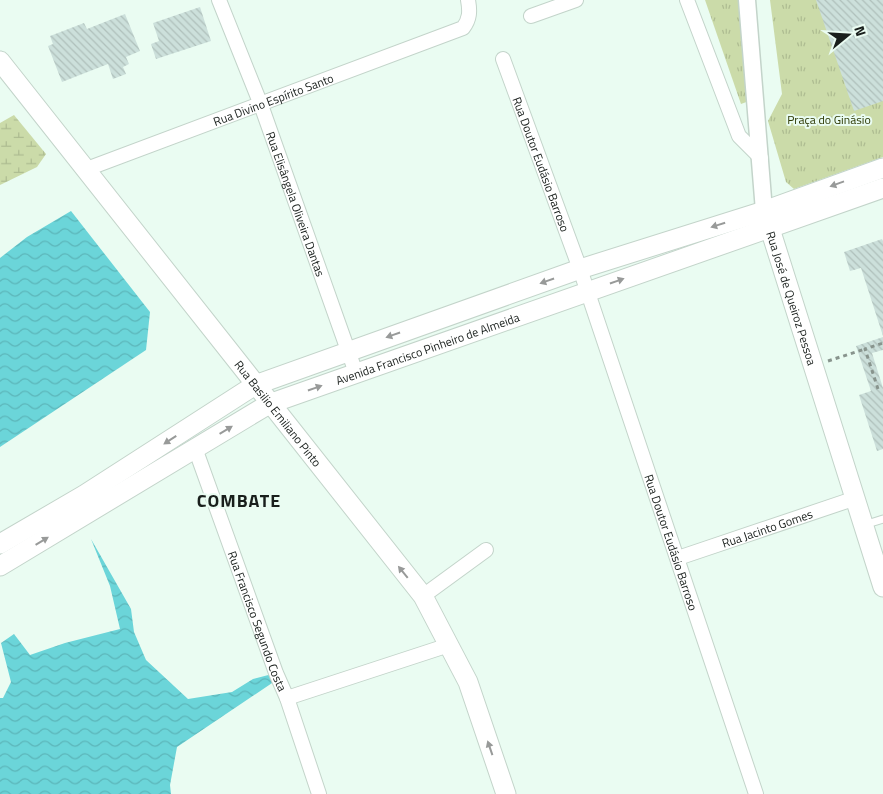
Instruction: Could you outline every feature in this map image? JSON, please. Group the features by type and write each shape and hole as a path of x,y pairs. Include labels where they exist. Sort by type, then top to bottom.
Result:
{"main road":[{"name":"Rua Basilio Emiliano Pinto","path":"0,61 269,404 423,596 468,682 506,794"},
{"name":"Avenida Francisco Pinheiro de Almeida","path":"0,566 269,404 587,291 767,219 883,168"},
{"name":"Avenida Francisco Pinheiro de Almeida","path":"0,544 129,466 255,385 580,269 883,188"},
{"name":"Rua José de Queiroz Pessoa","path":"767,219 864,525 880,567 883,587"},
{"path":"129,466 138,483"}],"street":[{"name":"Rua Elisângela Oliveira Dantas","path":"219,0 261,105 356,374"},
{"name":"Rua Divino Espírito Santo","path":"84,170 462,28 467,22 470,13 468,0"},
{"path":"532,16 576,0"},
{"path":"687,0 739,136 761,158"},
{"name":"Rua José de Queiroz Pessoa","path":"747,0 767,219"},
{"name":"Rua Doutor Eudásio Barroso","path":"503,59 580,269 756,794"},
{"name":"Rua Francisco Segundo Costa","path":"195,448 276,673 287,698 319,794"},
{"name":"Rua Jacinto Gomes","path":"678,558 856,498"},
{"path":"423,596 486,550"},
{"path":"287,698 449,645"}],"lane":[{"path":"864,525 883,519"}],"path":[{"path":"828,361 883,343"},
{"path":"865,349 878,388"}],"green space":[{"path":"705,0 740,0 749,101 741,104"},
{"name":"Praça do Ginásio","path":"770,0 883,0 883,157 794,189 786,182 768,121 782,94"},
{"path":"14,115 46,154 37,167 0,185 0,123"}],"water":[{"path":"71,211 150,312 146,350 0,447 0,258 27,237"},
{"path":"91,539 131,609 134,632 146,660 188,699 232,692 253,679 276,673 278,679 177,747 170,785 171,794 0,794 0,698 3,698 11,682 1,643 14,634 30,655 65,643 120,629 110,586"}],"building":[{"path":"816,0 883,0 883,101 854,111"},
{"path":"200,7 211,41 156,59 151,44 159,41 153,23"},
{"path":"125,14 140,51 126,57 129,64 123,67 126,74 113,79 108,64 62,82 48,46 53,44 50,36 84,23 87,29"},
{"path":"882,239 883,336 861,268 850,271 844,252"},
{"path":"883,337 883,350 872,353 883,388 883,449 877,451 859,395 871,391 856,346"}],"district":[{"name":"COMBATE","path":"239,500"}]}
